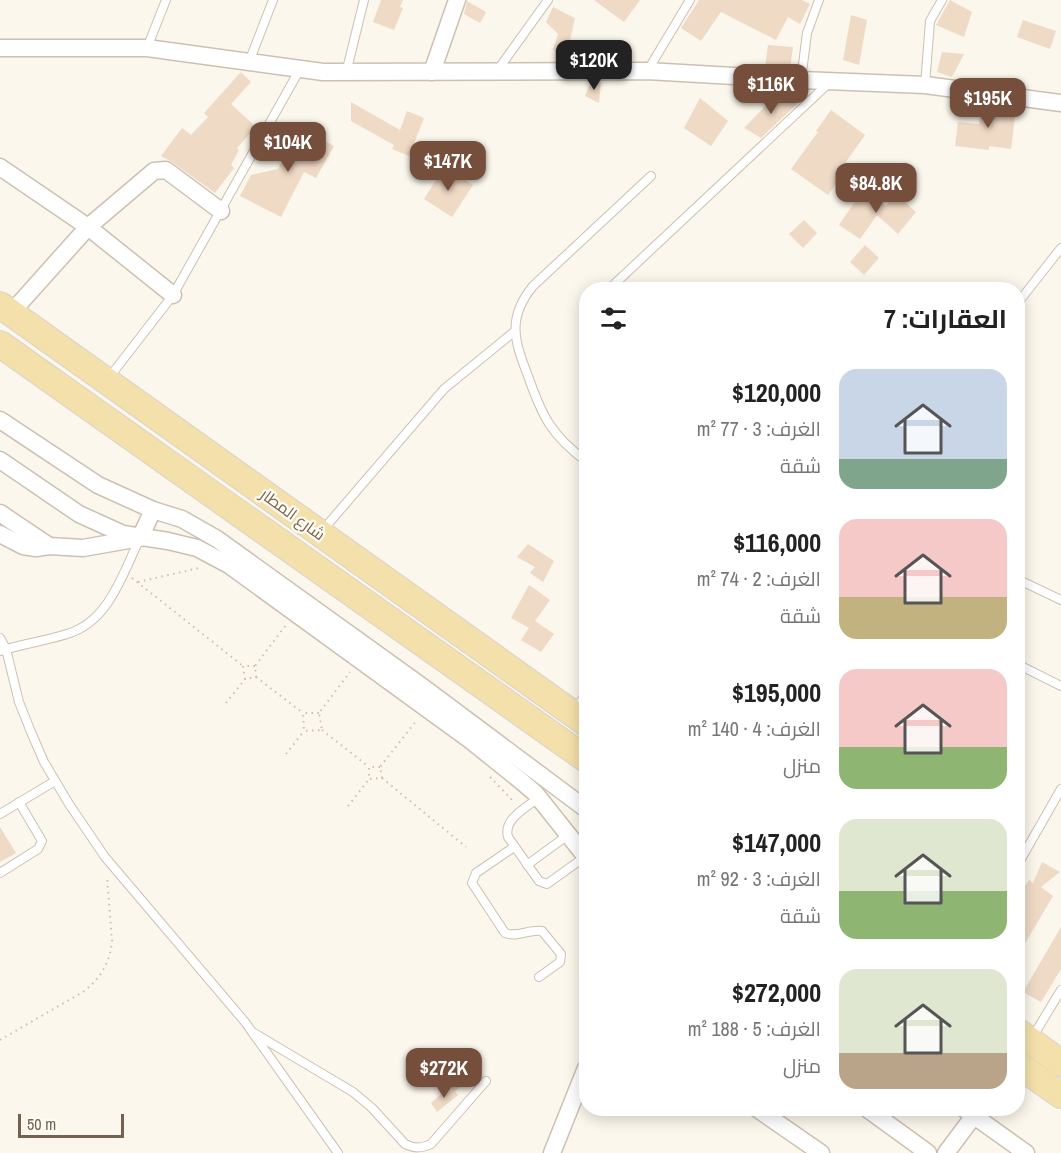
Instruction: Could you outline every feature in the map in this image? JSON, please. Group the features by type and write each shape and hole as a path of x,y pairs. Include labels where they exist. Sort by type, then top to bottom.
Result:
{"main road":[{"name":"شارع المطار","path":"6,309 320,533 579,708"},
{"name":"شارع المطار","path":"0,344 579,754"},
{"path":"1025,1037 1061,1063"},
{"path":"1025,1070 1061,1095"}],"street":[{"path":"432,72 457,0"},
{"path":"0,48 147,48 249,63 345,73 647,71 925,85 1061,103"},
{"path":"0,167 88,227 173,295"},
{"path":"6,309 88,227 157,170 166,170 221,211"},
{"path":"0,420 98,485 153,510 182,519 217,539 579,804"},
{"path":"0,460 72,511 123,534 188,545 229,564 471,740 521,781 579,848"},
{"path":"140,538 153,510"},
{"path":"0,513 49,546"},
{"path":"0,534 23,546 36,548 49,546 83,548 140,538"},
{"path":"552,1153 579,1086"},
{"path":"767,1116 820,1153"},
{"path":"877,1116 928,1153"},
{"path":"946,1153 966,1116"},
{"path":"972,1116 1026,1153"}],"lane":[{"path":"147,48 166,0"},
{"path":"249,63 273,0"},
{"path":"345,73 364,0"},
{"path":"497,71 548,0"},
{"path":"647,71 690,0"},
{"path":"801,80 807,33 819,0"},
{"path":"925,85 930,21 942,0"},
{"path":"106,381 173,295 300,69"},
{"path":"617,282 831,81"},
{"path":"579,455 564,443 546,420 519,351 514,331 516,314 523,298 533,286 651,176"},
{"path":"1025,294 1061,248"},
{"path":"320,533 444,389 514,331"},
{"path":"3,650 68,634 88,624 104,609 140,538"},
{"path":"1025,583 1061,600"},
{"path":"0,638 25,717 37,747 55,781 105,857 251,1031 338,1153"},
{"path":"1025,668 1061,686"},
{"path":"0,814 55,781"},
{"path":"1025,852 1061,789"},
{"path":"538,798 509,822 506,830 514,847 541,884 547,884 579,861"},
{"path":"0,873 38,849 42,844 19,802"},
{"path":"527,865 568,835"},
{"path":"514,847 476,873 472,883 505,933 510,935 535,930 542,931 561,954 560,962 539,977"},
{"path":"1025,1035 1061,990"},
{"path":"251,1031 353,1092 372,1108 405,1144 411,1147 425,1147 431,1144 486,1081"}],"path":[{"path":"138,582 200,568"},
{"path":"124,571 243,666 255,666"},
{"path":"289,621 255,666 256,676 303,713 319,713"},
{"path":"243,666 245,679"},
{"path":"322,730 319,713 353,668"},
{"path":"226,703 245,679 256,676"},
{"path":"286,754 304,731 303,713"},
{"path":"419,718 380,767 382,778 466,847"},
{"path":"304,731 322,730 369,767 380,767"},
{"path":"348,806 369,779 369,767"},
{"path":"484,772 502,788 521,812"},
{"path":"369,779 382,778"},
{"path":"0,1040 83,993 104,970 112,941 105,857"}],"building":[{"path":"381,0 403,0 400,7 403,8 394,30 373,22"},
{"path":"594,0 640,0 624,22"},
{"path":"699,0 802,0 810,4 800,24 788,17 776,40 721,12 701,41 681,28"},
{"path":"950,0 972,12 964,37 936,25"},
{"path":"467,1 486,12 480,23 464,14"},
{"path":"553,7 575,18 566,58 553,50 558,34 546,22"},
{"path":"851,15 867,20 859,65 843,60"},
{"path":"1023,20 1056,31 1050,49 1017,37"},
{"path":"768,45 793,47 790,69 765,67"},
{"path":"942,52 964,54 952,77 937,72"},
{"path":"241,72 251,82 231,104 256,127 237,148 239,150 231,165 234,168 215,193 161,156 182,128 191,135 208,117 204,113"},
{"path":"591,82 601,82 599,103 585,96"},
{"path":"779,92 797,104 761,138 744,128"},
{"path":"700,98 728,121 711,146 684,128"},
{"path":"351,102 400,130 407,111 424,118 409,156 392,149 394,145 351,121"},
{"path":"982,103 1016,108 1011,149 989,146 989,150 955,146 958,122 979,124"},
{"path":"831,110 865,135 840,170 844,173 828,195 791,169"},
{"path":"302,127 334,146 316,178 304,172 281,217 240,196 251,175 278,169"},
{"path":"445,166 473,185 452,217 424,199"},
{"path":"863,190 886,206 896,194 916,212 898,234 877,215 860,239 839,225"},
{"path":"804,220 817,233 803,248 789,234"},
{"path":"865,245 879,258 864,275 850,262"},
{"path":"528,544 554,561 543,582 530,573 535,567 517,557"},
{"path":"529,585 550,600 535,621 554,634 541,652 521,640 529,628 511,618"},
{"path":"0,827 16,853 0,862"},
{"path":"1042,862 1060,872 1041,887 1053,896 1025,943 1025,886 1029,880 1033,883"},
{"path":"1061,927 1061,969 1041,1002 1025,993 1025,989"},
{"path":"442,1052 467,1079 455,1092 430,1064"},
{"path":"450,1086 458,1095 437,1112 431,1103"}]}
